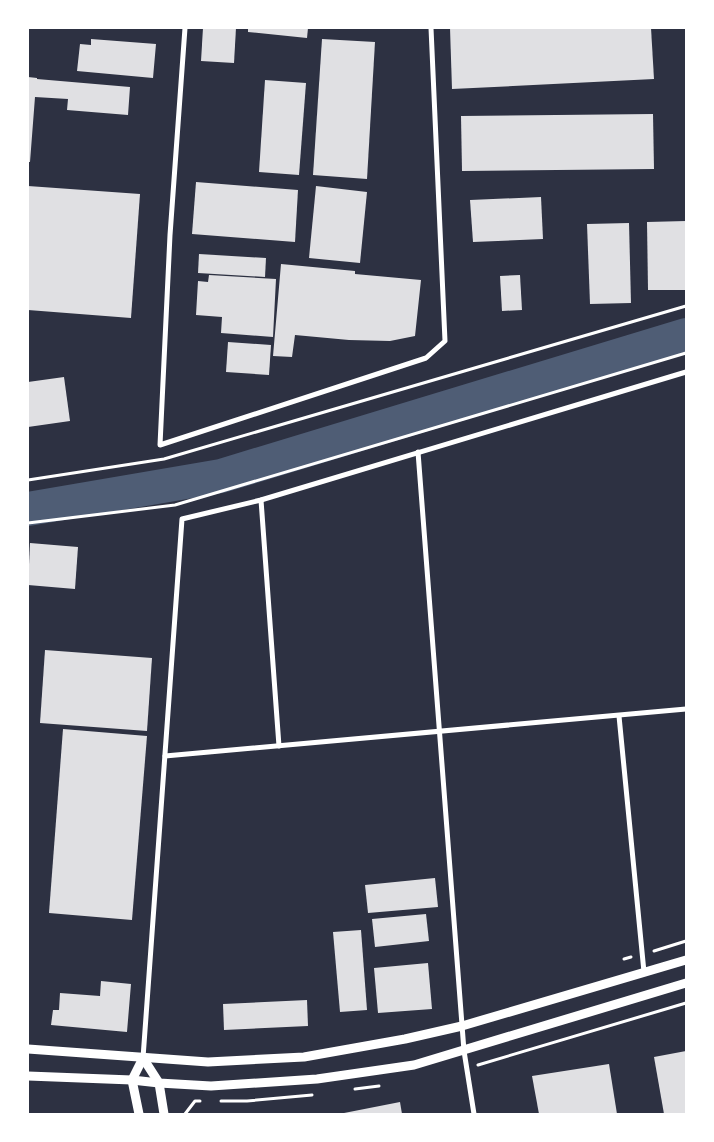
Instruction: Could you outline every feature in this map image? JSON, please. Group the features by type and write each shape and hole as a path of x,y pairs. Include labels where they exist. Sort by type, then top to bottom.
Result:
{"street":[{"path":"185,28 170,235 160,445 426,358 445,340 431,28"},
{"path":"139,1114 132,1080 143,1058 182,519 261,500 686,372"},
{"path":"418,452 464,1051 474,1114"},
{"path":"261,500 279,746"},
{"path":"164,756 686,709"},
{"path":"619,716 644,972"},
{"path":"28,1049 208,1062 304,1057 405,1039 462,1026 686,960"},
{"path":"28,1076 132,1080 211,1086 317,1079 414,1065 686,983"},
{"path":"143,1058 158,1083 164,1114"}],"path":[{"path":"28,480 164,459 686,306"},
{"path":"28,523 174,505 686,353"}],"building":[{"path":"203,28 236,28 234,63 201,61"},
{"path":"248,28 308,28 307,38 248,32"},
{"path":"450,28 651,28 654,79 452,89"},
{"path":"91,39 156,44 153,78 77,71 80,44 91,45"},
{"path":"322,39 375,42 367,179 313,175"},
{"path":"28,77 130,87 128,115 67,110 68,99 35,97 30,162 28,162"},
{"path":"265,80 306,83 299,175 259,172"},
{"path":"653,114 654,169 462,171 461,116"},
{"path":"196,182 298,190 295,242 192,234"},
{"path":"28,186 140,194 131,318 28,310"},
{"path":"316,186 367,192 360,263 309,258"},
{"path":"541,197 543,239 473,242 470,200"},
{"path":"686,221 686,290 648,290 647,222"},
{"path":"629,223 631,303 590,304 587,224"},
{"path":"199,254 266,258 265,277 198,273"},
{"path":"281,264 355,271 355,274 421,280 415,336 390,341 349,340 295,335 292,357 273,356"},
{"path":"209,275 276,279 273,337 221,333 222,317 196,315 198,281 208,282"},
{"path":"520,275 522,310 502,311 500,276"},
{"path":"228,342 271,345 269,375 226,372"},
{"path":"64,377 70,421 28,427 28,382"},
{"path":"30,543 78,547 75,589 28,585"},
{"path":"45,650 152,658 147,731 40,723"},
{"path":"63,729 147,736 132,920 49,913"},
{"path":"435,878 438,907 368,913 365,885"},
{"path":"426,914 429,941 375,947 372,919"},
{"path":"361,930 367,1010 340,1012 333,932"},
{"path":"428,963 432,1009 378,1013 374,968"},
{"path":"101,981 131,984 127,1032 51,1025 53,1010 59,1010 60,993 100,996"},
{"path":"307,1000 308,1026 224,1030 223,1004"},
{"path":"686,1051 686,1114 664,1114 654,1057"},
{"path":"609,1064 617,1114 539,1114 532,1076"},
{"path":"400,1102 402,1114 339,1114"}],"waterway":[{"path":"28,509 221,476 686,335"}]}
